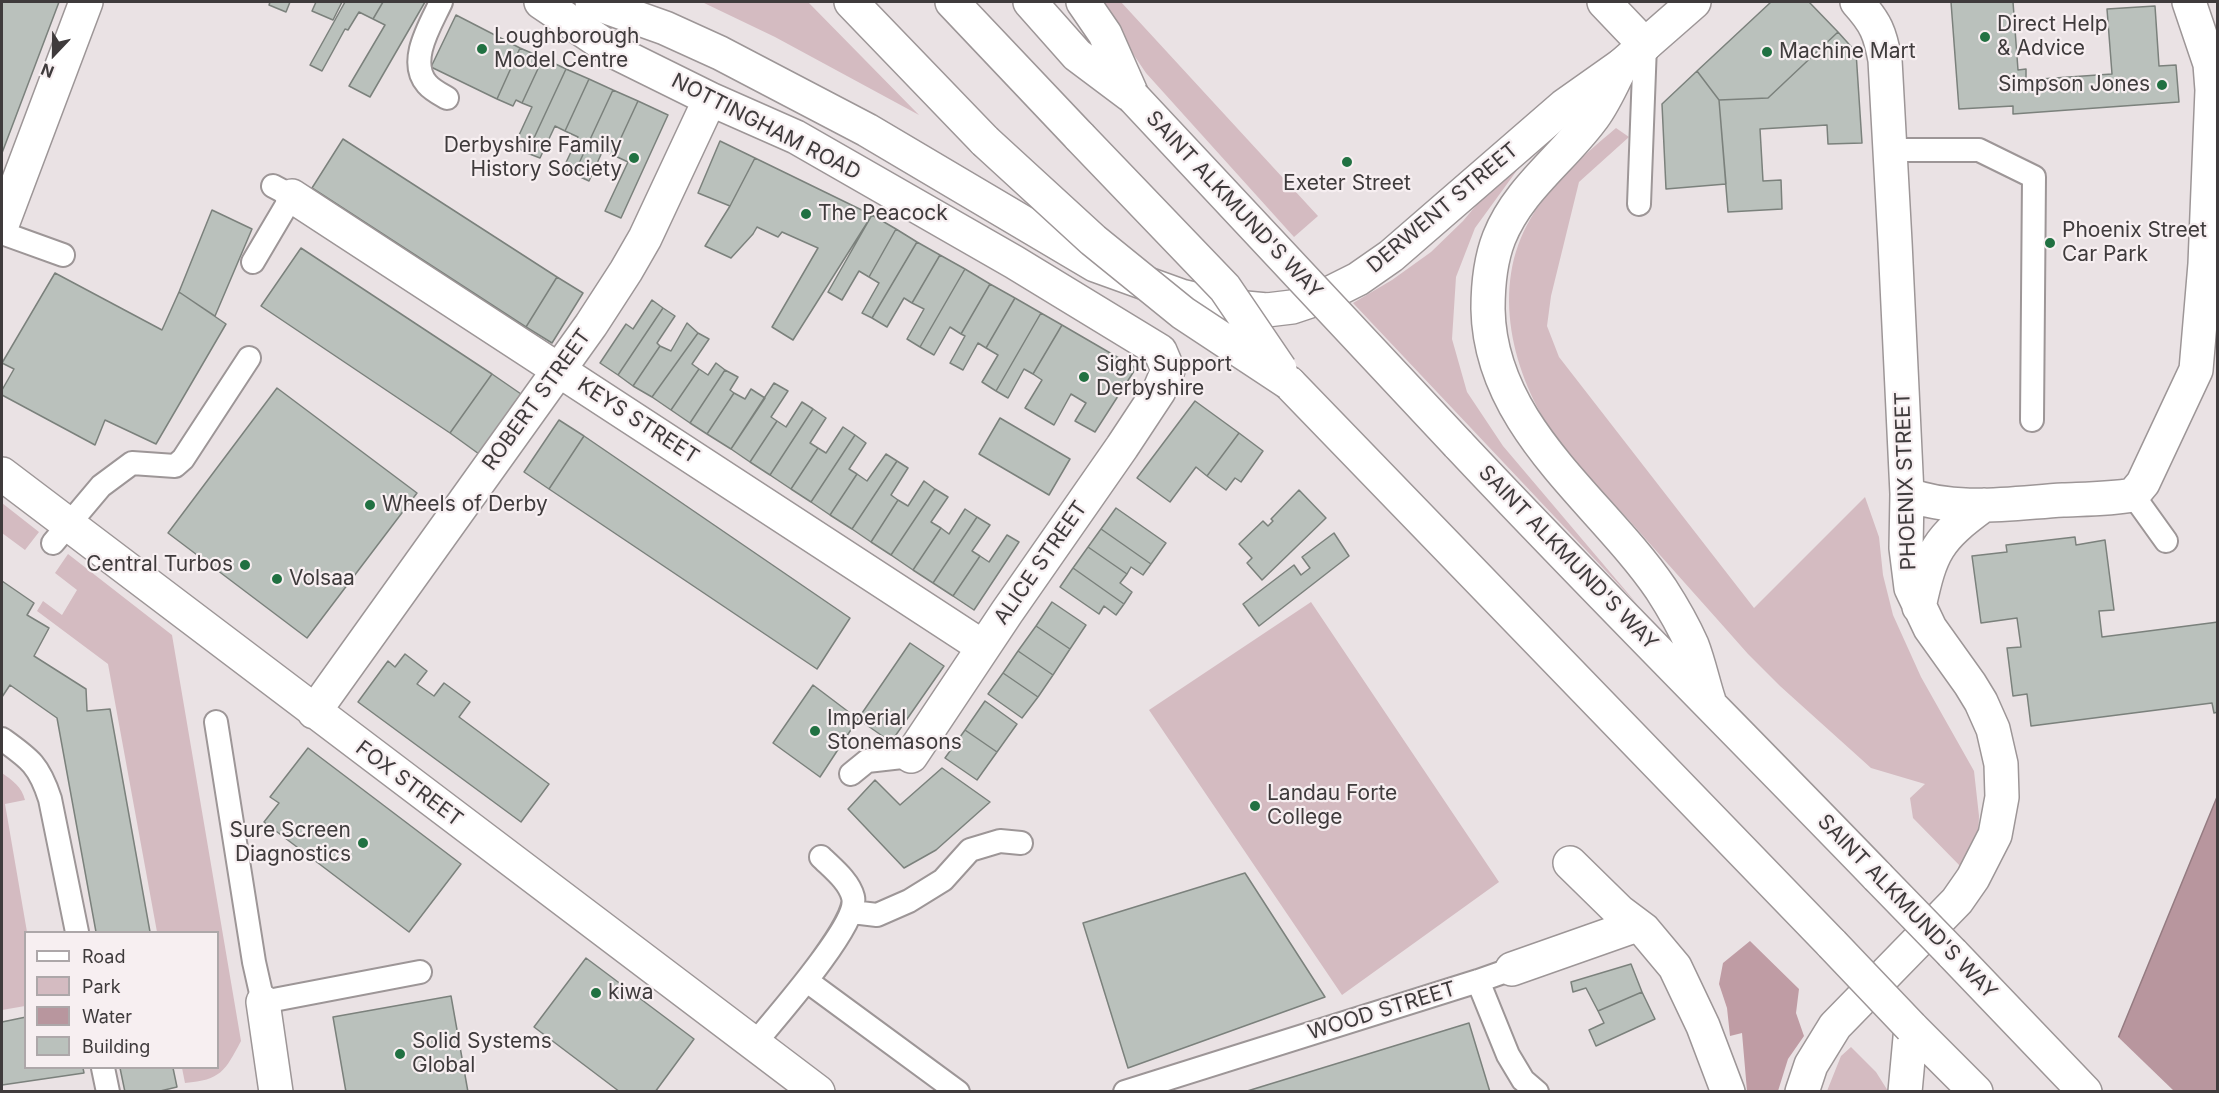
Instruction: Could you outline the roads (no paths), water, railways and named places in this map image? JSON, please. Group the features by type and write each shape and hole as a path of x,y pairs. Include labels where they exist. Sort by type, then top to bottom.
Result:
{"street":[{"path":"2,225 86,2"},
{"name":"NOTTINGHAM ROAD","path":"541,2 615,52 710,99 796,137 1024,268 1160,351 1167,364 1167,370"},
{"name":"NOTTINGHAM ROAD","path":"592,2 665,28 720,53 867,130 963,187"},
{"path":"851,2 985,141 1093,240 1183,313 1289,383"},
{"path":"952,2 1225,288 1289,383 1976,1092"},
{"path":"1030,2 1077,55 1133,97"},
{"name":"SAINT ALKMUND'S WAY","path":"1083,2 1105,34 1133,97 1530,521 1709,701 2079,1086"},
{"path":"1604,2 1634,55 1592,120 1521,198 1510,216 1494,253 1489,275 1488,327 1500,374 1512,400 1548,454 1661,590 1692,645 1709,701"},
{"name":"DERWENT STREET","path":"963,187 1095,265 1140,282 1181,296 1224,306 1267,310 1292,307 1322,297 1344,286 1391,256 1564,106 1634,55 1694,2"},
{"name":"PHOENIX STREET","path":"1802,1092 1811,1065 1835,1026 1957,901 1980,866 1997,828 2001,809 2001,764 1993,729 1970,684 1930,628 1919,608 1911,588 1907,568 1905,523 1907,494 1885,60 1880,35 1870,16 1857,2"},
{"path":"1907,494 1924,501 1984,505 2112,499 2133,495 2143,483 2196,370 2211,265 2215,89 2210,64 2189,2"},
{"name":"ROBERT STREET","path":"314,712 591,325 635,256 710,99"},
{"name":"KEYS STREET","path":"283,191 983,647"},
{"name":"ALICE STREET","path":"911,756 983,647 1159,392 1167,370"},
{"name":"FOX STREET","path":"2,474 60,534 314,712 818,1092"},
{"path":"1919,608 1928,568 1940,544 1948,533 1984,505"},
{"path":"1570,862 1603,897 1657,944 1675,967 1699,1016 1728,1092"},
{"name":"WOOD STREET","path":"1512,969 1637,925"},
{"path":"263,1002 276,1092"},
{"path":"1905,1092 1911,1027"}],"lane":[{"path":"441,2 424,38 420,68 428,86 447,98"},
{"path":"1634,55 1639,204"},
{"path":"1889,150 1979,150 2034,177 2032,420"},
{"path":"253,262 283,191"},
{"path":"2,233 63,255"},
{"path":"60,534 101,486 132,463 175,466 183,459 249,358"},
{"path":"2133,495 2166,541"},
{"path":"216,722 254,962 263,1002 420,972"},
{"path":"2,739 33,762 44,779 77,931"},
{"path":"851,774 867,761 911,756"},
{"path":"852,912 877,915 909,901 943,880 970,850 1000,841 1021,843"},
{"path":"754,1044 807,981 852,912 853,897 843,880 821,857"},
{"name":"WOOD STREET","path":"1125,1092 1512,969"},
{"path":"807,981 958,1092"},
{"path":"1478,981 1508,1055 1523,1080 1537,1092"},
{"path":"103,1069 108,1092"}],"water":[{"path":"2217,797 2217,1091 2096,1092"}],"place":[{"name":"Direct Help & Advice","path":"1985,37"},
{"name":"Loughborough Model Centre","path":"482,49"},
{"name":"Machine Mart","path":"1767,52"},
{"name":"Simpson Jones","path":"2162,85"},
{"name":"Derbyshire Family History Society","path":"634,158"},
{"name":"Exeter Street","path":"1347,162"},
{"name":"The Peacock","path":"806,214"},
{"name":"Phoenix Street Car Park","path":"2050,243"},
{"name":"Sight Support Derbyshire","path":"1084,377"},
{"name":"Wheels of Derby","path":"370,505"},
{"name":"Central Turbos","path":"245,565"},
{"name":"Volsaa","path":"277,579"},
{"name":"Imperial Stonemasons","path":"815,731"},
{"name":"Landau Forte College","path":"1255,806"},
{"name":"Sure Screen Diagnostics","path":"363,843"},
{"name":"kiwa","path":"596,993"},
{"name":"Solid Systems Global","path":"400,1054"}]}
